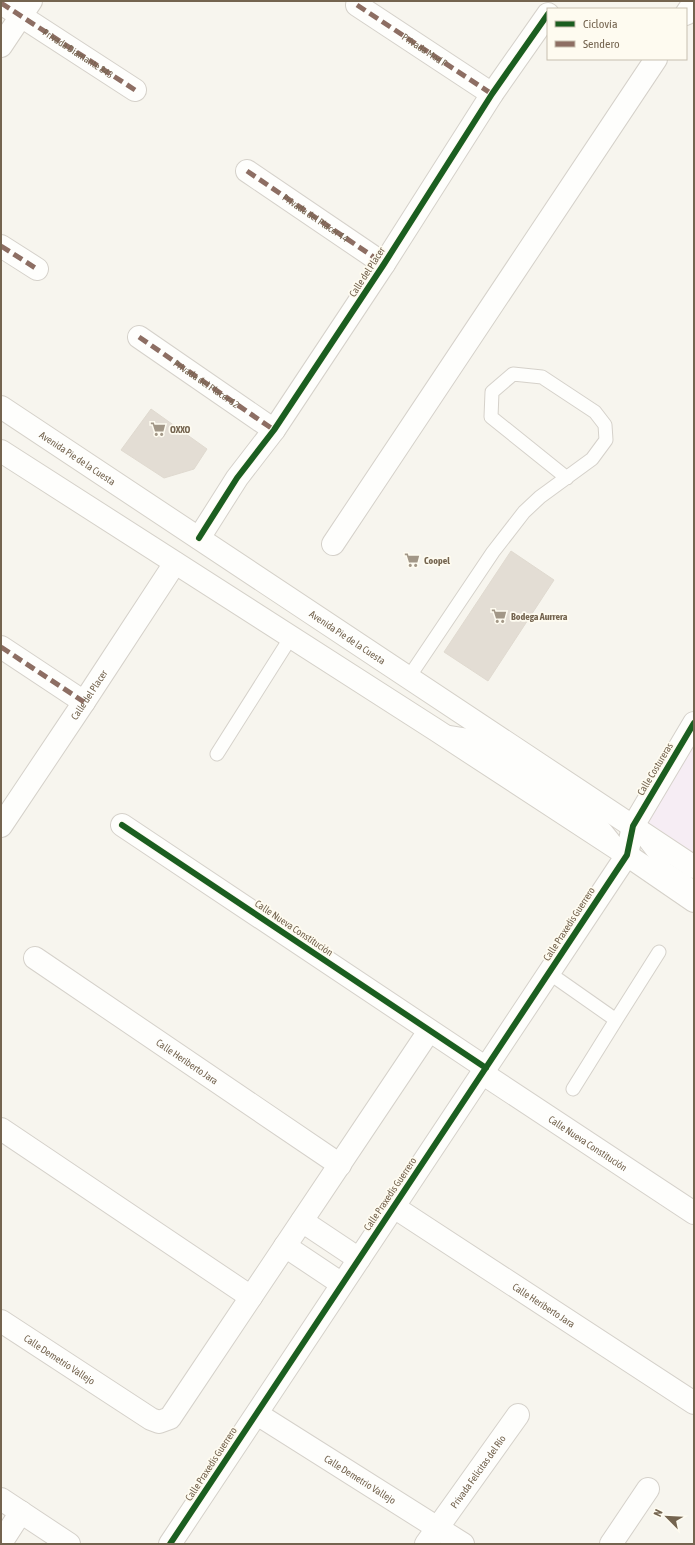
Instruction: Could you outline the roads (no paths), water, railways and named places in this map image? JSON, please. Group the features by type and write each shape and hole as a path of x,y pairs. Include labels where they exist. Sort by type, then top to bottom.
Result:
{"street":[{"path":"687,12 694,2"},
{"name":"Privada Diamante 843","path":"1,3 26,9 135,90"},
{"name":"Privada Mod F","path":"357,5 492,94"},
{"path":"1,46 26,9"},
{"name":"Calle del Placer","path":"198,538 237,478 274,430 384,264 492,94 547,15"},
{"path":"333,544 655,60"},
{"name":"Privada del Placer 44","path":"247,171 384,264"},
{"path":"1,246 38,269"},
{"name":"Privada del Placer 62","path":"139,337 274,430"},
{"name":"Avenida Pie de la Cuesta","path":"1,407 694,867"},
{"path":"1,451 436,730 627,855 694,901"},
{"name":"Calle del Placer","path":"1,826 175,563"},
{"path":"1,647 84,702"},
{"name":"Calle Costureras","path":"627,855 633,826 694,722"},
{"name":"Calle Nueva Constitución","path":"122,825 455,1048 484,1070 694,1213"},
{"name":"Calle Praxedis Guerrero","path":"170,1544 627,855"},
{"name":"Calle Heriberto Jara","path":"35,958 340,1165"},
{"path":"1,1129 251,1297 429,1031"},
{"name":"Calle Heriberto Jara","path":"394,1207 694,1403"},
{"path":"302,1222 359,1259"},
{"path":"285,1246 342,1284"},
{"name":"Calle Demetrio Vallejo","path":"1,1321 151,1419 159,1422 170,1418 251,1297"},
{"name":"Calle Demetrio Vallejo","path":"256,1414 432,1536 463,1544"},
{"name":"Privada Felícitas del Río","path":"432,1536 518,1415"},
{"path":"611,1544 648,1489"},
{"path":"1,1499 69,1544"},
{"path":"1,1542 21,1512"}],"lane":[{"path":"409,678 493,552 524,512 540,497 567,478 592,459 606,440 605,425 595,412 542,377 513,374 492,392 491,417 567,478"},
{"path":"217,754 291,637"},
{"path":"633,826 666,869 694,887"},
{"path":"573,1089 659,952"},
{"path":"549,974 616,1020"}],"place":[{"name":"OXXO","path":"158,429"},
{"name":"Coopel","path":"412,560"},
{"name":"Bodega Aurrera","path":"499,616"}]}
